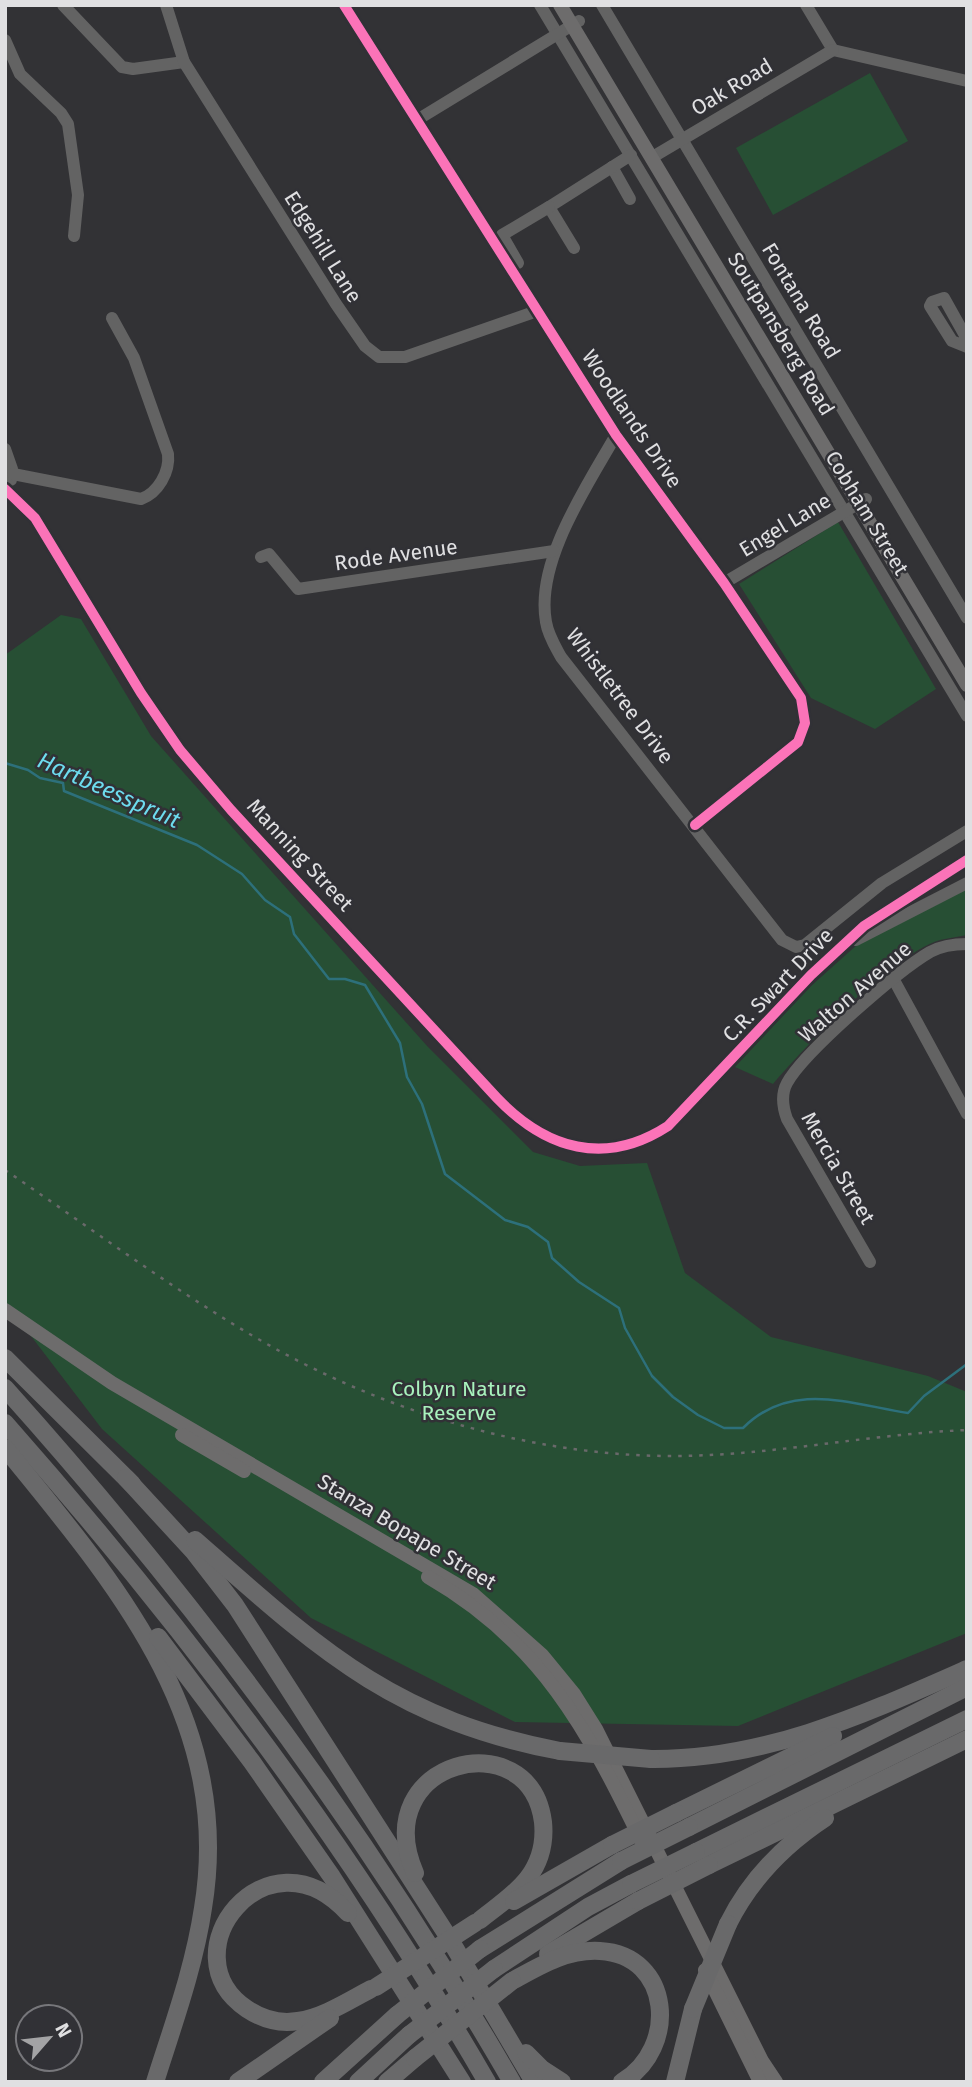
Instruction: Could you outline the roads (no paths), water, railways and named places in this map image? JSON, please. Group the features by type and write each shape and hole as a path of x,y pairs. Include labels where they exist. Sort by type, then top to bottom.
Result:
{"highway":[{"path":"5,1358 126,1478 194,1552 235,1605 449,1938 534,2082"},
{"path":"5,1388 168,1578 265,1703 424,1936 512,2082"},
{"path":"5,1423 153,1596 262,1737 361,1880 487,2082"},
{"path":"5,1448 137,1609 252,1762 339,1887 460,2082"},
{"path":"126,1478 301,1633 363,1678 412,1705 460,1725 560,1751 651,1759 738,1751 793,1739 848,1721 967,1670"},
{"path":"65,1522 139,1623 164,1666 188,1725 206,1806 209,1845 204,1907 190,1969 155,2082"},
{"path":"323,2082 397,2015 480,1949 676,1813 967,1670"},
{"path":"238,2082 374,1988 477,1922 616,1853 689,1827 967,1687"},
{"path":"358,2082 409,2035 494,1969 588,1907 635,1892 702,1859 967,1719"},
{"path":"702,1859 967,1739"},
{"path":"675,2082 693,2009 728,1924 755,1881 801,1835 839,1809 946,1749"},
{"path":"449,1938 410,1862 406,1825 412,1803 424,1785 447,1769 476,1763 497,1766 524,1784 538,1802 543,1826 539,1858 528,1877 477,1922"},
{"path":"374,1988 309,2019 279,2022 258,2015 237,2001 224,1980 218,1952 225,1921 246,1896 267,1885 297,1883 315,1888 332,1898 354,1919 400,1983"},
{"path":"390,2082 513,1980 635,1892"},
{"path":"513,1980 561,1956 591,1951 620,1956 644,1973 659,2002 660,2030 646,2063 622,2082"},
{"path":"483,1993 531,2059 562,2082"}],"main road":[{"name":"Soutpansberg Road","path":"560,5 576,23 965,668 967,685"},
{"name":"Soutpansberg Road","path":"570,5 576,23"},
{"name":"Stanza Bopape Street","path":"5,1310 112,1383 458,1584 528,1641 574,1694 607,1749 774,2082"},
{"name":"Stanza Bopape Street","path":"5,1319 86,1378 433,1580 470,1604 511,1638 558,1690 598,1752 760,2082"}],"street":[{"path":"63,5 122,67 133,69 184,62"},
{"name":"Edgehill Lane","path":"166,5 184,62 336,304 365,346 379,358 405,357 537,311"},
{"name":"Woodlands Drive","path":"344,5 616,435 724,583 801,698 805,723 802,735 792,748 695,825"},
{"name":"Cobham Street","path":"540,5 967,716"},
{"name":"Fontana Road","path":"601,5 967,618"},
{"path":"806,5 833,50 967,81"},
{"path":"417,120 576,23"},
{"path":"5,40 20,74 61,113 68,124 78,195 74,236"},
{"name":"Oak Road","path":"655,156 833,50"},
{"path":"518,263 502,235 631,155"},
{"path":"612,167 630,198"},
{"path":"549,207 575,248"},
{"path":"967,339 944,298 932,302 930,306 949,338 967,347"},
{"path":"5,449 9,481 141,499 156,490 168,466 168,454 134,358 112,318"},
{"name":"Whistletree Drive","path":"616,435 554,551 545,614 552,641 782,940 796,947 814,939 881,883 967,831"},
{"name":"Manning Street","path":"9,481 18,499 42,529 141,693 180,750 231,810 497,1098 524,1124 551,1140 593,1149 627,1145"},
{"name":"Engel Lane","path":"724,583 862,501"},
{"name":"Rode Avenue","path":"261,557 269,554 298,589 554,551"},
{"name":"C.R. Swart Drive","path":"627,1145 653,1136 683,1112 864,926 967,860"},
{"name":"C.R. Swart Drive","path":"835,953 967,883"},
{"name":"Walton Avenue","path":"784,1091 796,1071 836,1029 894,979 932,952 967,944"},
{"path":"894,979 967,1114"},
{"name":"Mercia Street","path":"784,1091 783,1110 787,1119 870,1262"}],"waterway":[{"name":"Hartbeesspruit","path":"5,763 28,770 40,778 63,783 64,791 197,845 242,874 265,900 290,917 294,934 329,979 345,979 365,985 400,1043 407,1077 422,1104 445,1174 505,1220 528,1227 548,1242 552,1258 579,1282 619,1308 625,1328 652,1376 673,1397 698,1415 724,1428 743,1428 761,1413 781,1404 822,1399 908,1413 924,1396 967,1364"}],"railway":[{"path":"5,1170 171,1285 274,1348 369,1393 469,1428 573,1449 678,1456 750,1452 967,1430"}],"park label":[{"name":"Colbyn Nature Reserve","path":"459,1401"}]}
